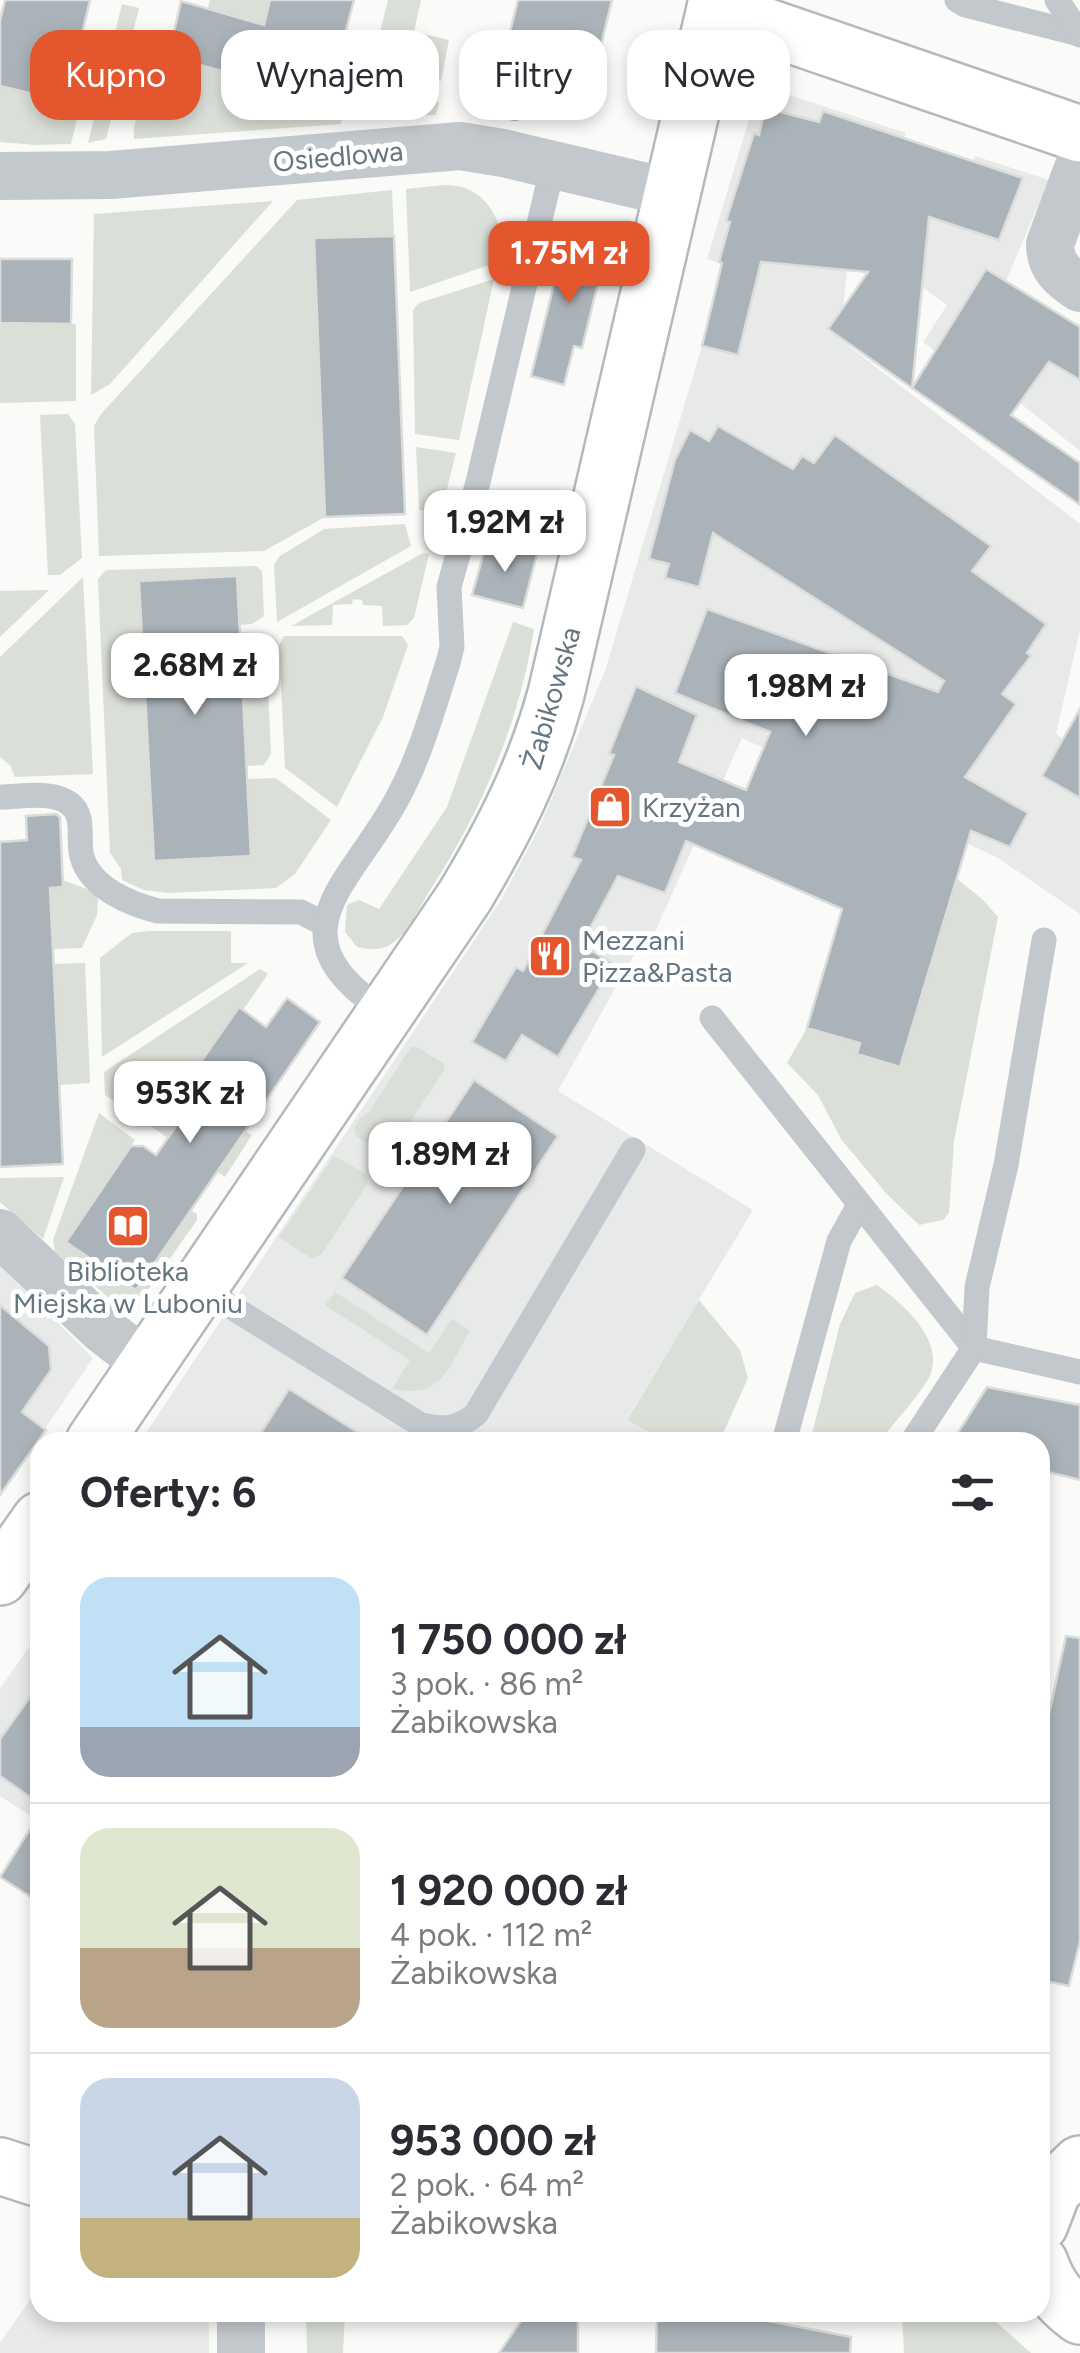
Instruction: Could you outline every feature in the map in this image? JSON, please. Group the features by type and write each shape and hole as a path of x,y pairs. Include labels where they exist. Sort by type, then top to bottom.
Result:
{"street":[{"path":"716,4 1080,134"},
{"name":"Żabikowska","path":"101,1432 387,1013 499,840 544,738 716,4"},
{"name":"Osiedlowa","path":"0,176 110,175 442,146 481,148 672,193"},
{"path":"1080,163 1050,244 1050,258 1056,269 1080,288"},
{"path":"0,1232 102,1329 147,1364"},
{"path":"0,1578 30,1534"},
{"path":"0,2166 30,2176"},
{"path":"240,2322 241,2353"}],"lane":[{"path":"957,0 965,6 1079,35"},
{"path":"1057,0 1079,35"},
{"path":"387,1013 356,993 344,980 329,953 324,924 332,896 399,795 448,663 452,647 449,586 487,445 553,165"},
{"path":"0,797 50,796 70,804 79,818 82,859 103,884 136,905 158,910 301,912 324,924"},
{"path":"919,1432 974,1348 977,1287 1006,1165 1044,940"},
{"path":"712,1018 974,1348 1080,1372"},
{"path":"201,1288 421,1425 453,1427 476,1414 633,1150"},
{"path":"787,1432 838,1241 859,1206"}],"shaded area":[{"path":"210,0 270,0 262,30 221,30 221,120 342,120 341,124 134,139 136,120 201,120 201,34"},
{"path":"388,0 421,0 414,30 380,30"},
{"path":"122,4 139,8 133,30 116,30"},
{"path":"439,38 449,40 439,81"},
{"path":"0,86 30,93 30,120 77,120 71,144 0,142"},
{"path":"790,95 906,133 902,143 972,165 975,156 1049,180 1006,281 1080,327 1080,451 952,355 947,360 923,342 947,305 913,281 923,271 804,265 847,270 843,308 828,330 1080,524 1080,630 1056,734 1080,751 1080,914 998,858 742,738 645,954 636,951 558,1091 753,1210 627,1419 650,1432 147,1432 501,900 540,826 605,671 702,346 722,264 707,259 749,120 790,120"},
{"path":"94,120 111,120 106,139 88,143"},
{"path":"444,185 472,191 489,206 502,236 500,255 495,263 410,292 406,189"},
{"path":"392,190 394,236 314,239 325,517 264,551 99,556 94,426 101,414 297,200"},
{"path":"273,201 110,384 91,395 94,214"},
{"path":"494,279 459,440 415,434 413,310 419,303"},
{"path":"0,323 76,324 76,401 0,403"},
{"path":"68,414 75,424 82,558 60,575 48,575 40,415"},
{"path":"416,447 456,453 443,505 435,512 419,510"},
{"path":"405,524 411,546 277,622 274,564 280,556 324,529"},
{"path":"423,553 429,554 414,618 407,625 383,626 382,606 363,605 362,600 353,599 352,604 333,605 332,625 291,626"},
{"path":"256,566 262,571 264,616 252,624 240,625 237,576 139,581 153,861 251,856 248,779 276,778 331,820 295,874 276,888 168,893 144,890 122,880 121,869 110,853 98,579 106,570"},
{"path":"83,577 93,774 15,777 10,765 0,757 0,657"},
{"path":"49,590 0,637 0,591"},
{"path":"513,622 534,629 519,699 481,799 404,932 385,947 357,947 345,932 347,905 359,900 379,909 447,807"},
{"path":"255,636 266,645 271,754 264,765 247,766 240,637"},
{"path":"284,636 402,636 408,645 383,717 337,807 285,768 279,645"},
{"path":"956,878 998,917 954,1141 949,1213 943,1220 919,1225 841,1139 818,1095 787,1063 807,1028 860,1043 857,1054 900,1066"},
{"path":"63,880 98,897 97,915 82,948 53,949 50,888 63,887"},
{"path":"231,931 231,963 248,963 102,1057 100,958 132,933"},
{"path":"85,963 90,1083 59,1085 54,964"},
{"path":"260,969 268,974 243,1010 238,1008 200,1063 213,1073 243,1130 252,1135 225,1177 105,1095 104,1072"},
{"path":"411,1047 443,1063 445,1069 390,1152 384,1153 356,1136 354,1128 369,1112"},
{"path":"99,1113 135,1140 66,1242 136,1289 190,1210 197,1214 197,1220 141,1300 115,1303 55,1252 53,1240"},
{"path":"334,1156 366,1174 368,1183 321,1255 311,1258 279,1237"},
{"path":"64,1177 43,1239 0,1202 0,1178"},
{"path":"0,1265 93,1358 43,1432 30,1432 30,1451 0,1495"},
{"path":"877,1285 908,1311 931,1347 931,1373 887,1432 813,1432 840,1324 855,1293"},
{"path":"335,1292 429,1353 452,1319 470,1331 449,1368 433,1385 409,1391 392,1389 410,1360 325,1305"},
{"path":"699,1300 740,1350 748,1378 724,1432 649,1432 627,1420"},
{"path":"30,1646 30,1816 0,1796 0,1689"},
{"path":"30,2300 30,2322 209,2322 209,2353 0,2353 0,2343"},
{"path":"306,2322 345,2322 343,2353 307,2353"},
{"path":"902,2322 996,2322 1031,2353 904,2353"}],"building":[{"path":"5,0 90,0 83,30 30,30 30,93 0,86 0,21"},
{"path":"270,0 354,0 346,30 221,30 221,71 201,65 201,30 174,30 181,1 264,25"},
{"path":"518,0 612,0 605,30 510,30"},
{"path":"823,111 1023,178 999,240 929,217 912,388 828,329 868,272 761,262 738,355 702,346 730,222 726,221 754,133 759,135 762,120 790,120 790,114 819,122"},
{"path":"567,232 608,243 582,348 574,346 564,385 531,376"},
{"path":"394,236 405,514 325,517 314,238"},
{"path":"0,259 72,259 71,324 0,323"},
{"path":"986,269 1080,327 1080,380 1049,362 1011,415 1080,463 1080,505 912,388"},
{"path":"718,426 793,469 802,456 814,463 835,435 991,546 972,571 1046,624 1027,653 1031,656 1002,694 1016,704 965,777 1028,813 1010,847 971,831 900,1067 857,1054 860,1043 807,1028 842,909 686,841 665,893 618,876 581,945 614,964 558,1057 522,1035 506,1061 472,1042 516,967 523,971 581,860 572,857 614,755 609,754 636,686 697,715 679,762 746,790 770,732 675,693 707,609 938,692 944,681 713,533 699,587 665,578 669,564 649,559 675,460 690,430 709,441"},
{"path":"487,541 537,554 523,608 472,595"},
{"path":"237,576 251,856 154,861 139,581"},
{"path":"1080,709 1080,798 1042,776"},
{"path":"26,816 60,817 63,887 50,888 63,1164 0,1167 0,842 27,840"},
{"path":"287,998 320,1022 136,1290 66,1242 131,1146 143,1146 156,1155 213,1073 200,1063 239,1007 266,1027"},
{"path":"474,1080 558,1136 427,1335 342,1278"},
{"path":"0,1305 49,1346 51,1370 22,1412 46,1430 30,1432 30,1453 0,1495"},
{"path":"987,1387 1080,1405 1080,1480 1050,1472 1050,1432 958,1432"},
{"path":"289,1389 357,1432 261,1432"},
{"path":"1066,1636 1080,1638 1080,1941 1069,1986 1050,1982 1050,1709"},
{"path":"30,1697 30,1797 0,1776 0,1739"},
{"path":"30,1829 30,1896 0,1877"},
{"path":"520,2322 578,2322 578,2353 499,2353"},
{"path":"657,2322 774,2322 851,2337 850,2353 656,2353"}],"place":[{"name":"Krzyżan","path":"610,807"},
{"name":"Mezzani Pizza&Pasta","path":"550,956"},
{"name":"Biblioteka Miejska w Luboniu","path":"128,1226"}]}
